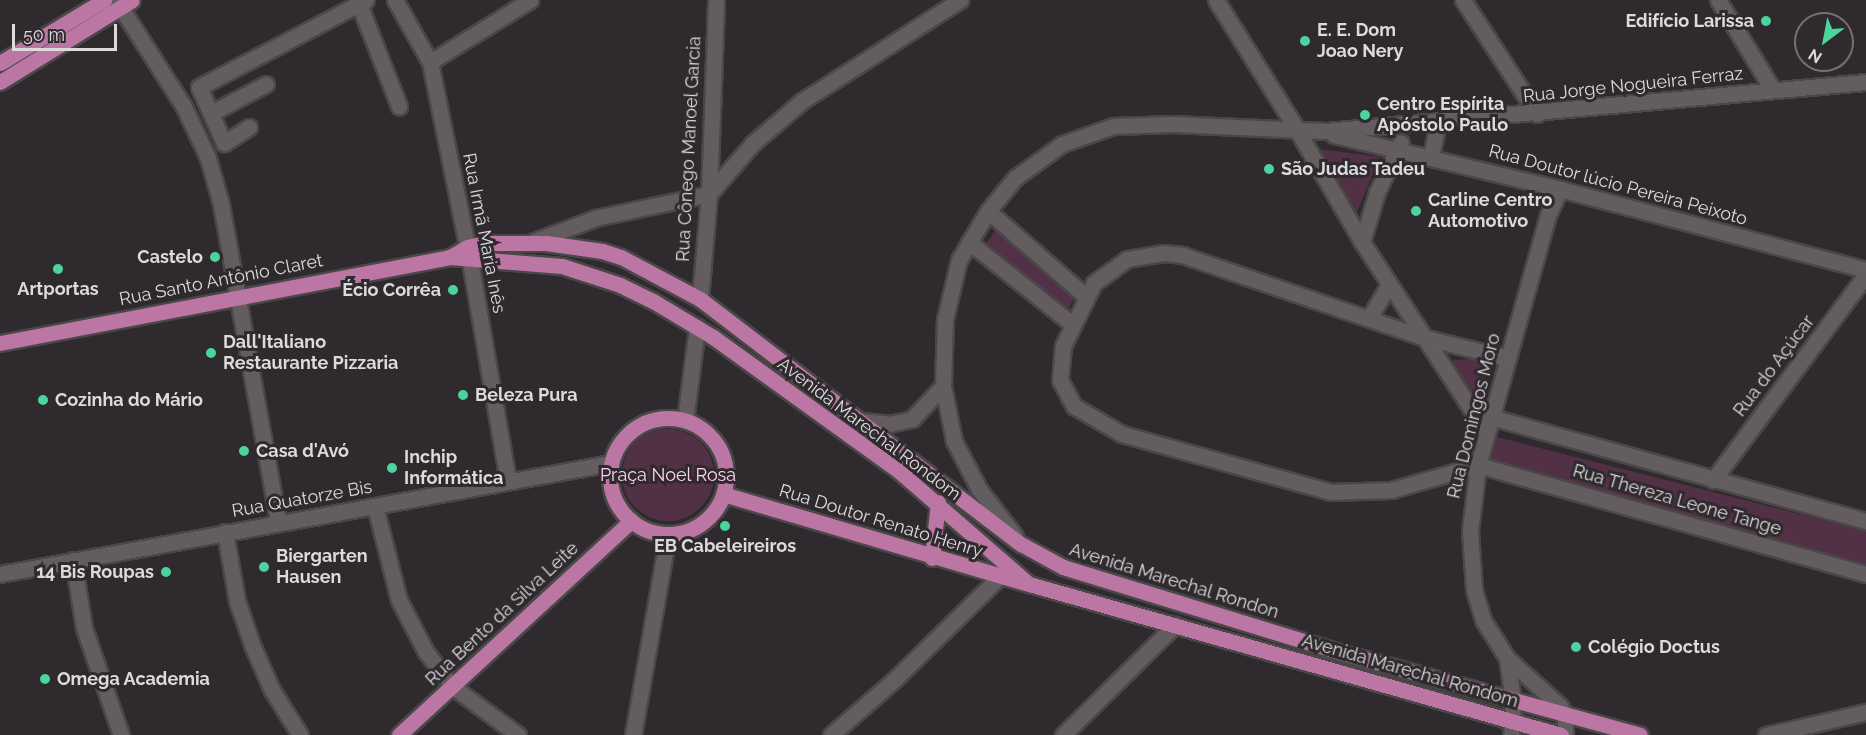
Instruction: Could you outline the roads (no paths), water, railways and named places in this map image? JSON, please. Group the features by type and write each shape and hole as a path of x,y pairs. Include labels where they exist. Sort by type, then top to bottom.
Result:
{"main road":[{"path":"0,63 104,0"},
{"path":"0,82 123,2"},
{"name":"Rua Santo Antônio Claret","path":"0,343 529,243 572,246 621,257 700,299"},
{"path":"469,254 537,262 586,273 653,301 697,327"},
{"name":"Avenida Marechal Rondon","path":"700,299 862,420 1021,544 1063,567 1112,585 1513,701 1640,735"},
{"name":"Avenida Marechal Rondom","path":"697,327 938,502 1029,584 1175,625 1511,728 1563,735"},
{"path":"654,420 685,421 714,442 723,458 723,494 702,523 668,534 648,531 631,521 614,494 611,463 617,448 639,426 654,420"},
{"name":"Rua Doutor Renato Henry","path":"723,494 932,558 1029,584"},
{"path":"932,558 938,502"},
{"name":"Rua Bento da Silva Leite","path":"399,735 631,521"}],"street":[{"name":"Rua Irmã Maria Inês","path":"395,0 430,62 469,254 508,482"},
{"path":"430,62 530,0"},
{"name":"Rua Cônego Manoel Garcia","path":"700,299 709,194 716,0"},
{"path":"529,243 595,218 709,194 753,143 794,107 960,0"},
{"path":"1216,0 1296,128 1362,242 1422,337 1487,432"},
{"path":"1463,0 1537,114"},
{"path":"1718,0 1773,90"},
{"path":"123,2 183,105 208,158 222,204 278,522"},
{"path":"249,127 224,143 199,87 362,2 399,106"},
{"name":"Rua Jorge Nogueira Ferraz","path":"1296,128 1325,131 1408,126 1866,82"},
{"path":"211,113 266,84"},
{"path":"1431,156 1438,123"},
{"path":"1021,544 963,463 954,441 943,386 949,289 969,242 988,211 1015,178 1062,144 1091,131 1137,124 1296,128"},
{"path":"1362,242 1377,192 1408,126"},
{"name":"Rua Doutor lúcio Pereira Peixoto","path":"1325,131 1560,189 1866,270"},
{"name":"Rua Domingos Moro","path":"1560,189 1548,215 1507,358 1478,465 1470,511 1474,590 1483,620 1507,658 1555,700 1565,714"},
{"path":"988,211 1085,296"},
{"path":"969,242 1071,324"},
{"path":"1478,465 1391,490 1331,492 1122,434 1088,417 1065,393 1060,362 1071,324 1085,296 1108,269 1144,254 1164,253 1183,255 1422,337 1507,358"},
{"name":"Rua do Açúcar","path":"1713,480 1866,275"},
{"path":"1369,318 1389,285"},
{"path":"685,421 697,327"},
{"path":"862,420 889,424 912,419 943,386"},
{"name":"Rua Thereza Leone Tange","path":"1491,417 1866,521"},
{"name":"Rua Quatorze Bis","path":"0,574 611,463"},
{"name":"Rua Thereza Leone Tange","path":"1478,465 1866,574"},
{"path":"375,506 399,600 426,652 453,687 518,735"},
{"path":"225,532 237,601 253,647 272,690 300,735"},
{"path":"633,735 668,534"},
{"path":"72,560 84,628 121,735"},
{"path":"831,735 894,680 999,577"},
{"path":"1063,735 1175,625"},
{"path":"1507,658 1513,701 1511,728"},
{"path":"1766,735 1790,734 1866,712"},
{"path":"1563,735 1565,714"}],"place":[{"name":"Edifício Larissa","path":"1766,21"},
{"name":"E. E. Dom Joao Nery","path":"1305,41"},
{"name":"Centro Espírita Apóstolo Paulo","path":"1365,115"},
{"name":"São Judas Tadeu","path":"1269,169"},
{"name":"Carline Centro Automotivo","path":"1416,211"},
{"name":"Castelo","path":"215,257"},
{"name":"Artportas","path":"58,269"},
{"name":"Écio Corrêa","path":"453,290"},
{"name":"Dall'Italiano Restaurante Pizzaria","path":"211,353"},
{"name":"Beleza Pura","path":"463,395"},
{"name":"Cozinha do Mário","path":"43,400"},
{"name":"Casa d'Avó","path":"244,451"},
{"name":"Inchip Informática","path":"392,468"},
{"name":"EB Cabeleireiros","path":"725,526"},
{"name":"Biergarten Hausen","path":"264,567"},
{"name":"14 Bis Roupas","path":"166,572"},
{"name":"Colégio Doctus","path":"1576,647"},
{"name":"Omega Academia","path":"45,679"}],"park label":[{"name":"Praça Noel Rosa","path":"668,475"}]}
